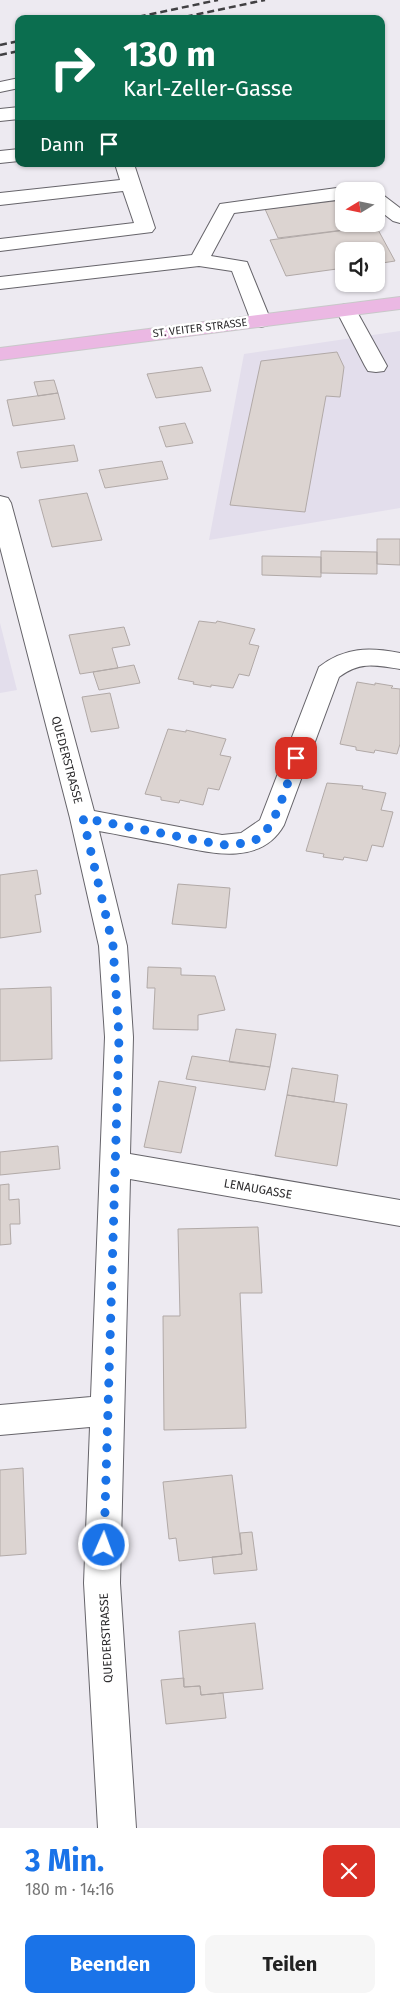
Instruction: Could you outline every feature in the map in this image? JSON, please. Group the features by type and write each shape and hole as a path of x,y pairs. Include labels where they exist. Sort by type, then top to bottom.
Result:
{"main road":[{"name":"ST. VEITER STRASSE","path":"0,354 400,303"}],"street":[{"path":"0,87 15,84"},
{"path":"0,115 15,113"},
{"path":"0,157 15,155"},
{"path":"0,245 145,228 125,167"},
{"path":"0,199 130,184"},
{"path":"199,260 227,208 335,194"},
{"path":"385,206 400,217"},
{"path":"0,283 199,260 240,266 261,321"},
{"path":"346,310 376,366"},
{"name":"QUEDERSTRASSE","path":"0,503 83,818 113,946 119,1037 102,1583 117,1828"},
{"path":"83,818 222,845 241,844 258,838 271,826 328,673 340,662 355,657 371,656 400,661"},
{"name":"LENAUGASSE","path":"116,1164 400,1213"},
{"path":"0,1420 107,1411"}],"shaded area":[{"path":"400,331 400,508 209,540 244,354"},
{"path":"0,623 17,690 0,693"}],"building":[{"path":"335,201 335,231 278,238 265,209"},
{"path":"335,231 379,232 385,242 335,242 335,269 286,276 270,240"},
{"path":"385,243 395,261 385,263"},
{"path":"337,352 344,367 340,397 326,396 305,512 230,505 261,361"},
{"path":"202,367 211,391 156,398 147,374"},
{"path":"54,380 58,393 38,396 34,382"},
{"path":"58,393 65,419 13,426 7,400"},
{"path":"185,423 193,443 166,447 159,427"},
{"path":"74,445 78,461 21,468 17,452"},
{"path":"162,461 168,479 105,488 99,470"},
{"path":"87,493 102,540 52,547 39,500"},
{"path":"377,539 400,539 400,565 377,564"},
{"path":"321,551 377,552 377,574 321,573"},
{"path":"262,556 321,557 321,577 262,575"},
{"path":"199,621 216,623 217,621 255,629 249,644 259,646 249,676 239,674 233,688 211,685 211,687 178,679"},
{"path":"124,627 130,645 112,648 118,668 80,674 69,635"},
{"path":"134,665 140,683 99,690 93,672"},
{"path":"357,682 375,685 375,683 400,689 400,744 397,754 375,750 374,753 356,750 356,747 340,744"},
{"path":"110,693 119,728 91,732 82,697"},
{"path":"168,729 186,732 186,730 226,739 220,755 231,757 219,790 208,788 203,805 180,800 179,803 161,800 161,797 145,794"},
{"path":"327,783 363,786 362,789 386,793 381,810 393,812 383,847 372,845 367,861 344,857 343,860 323,857 324,854 306,851"},
{"path":"37,870 41,894 35,895 41,932 0,938 0,875"},
{"path":"178,884 230,888 226,928 172,924"},
{"path":"148,967 181,968 181,975 215,976 225,1010 198,1015 198,1030 153,1029 155,988 147,988"},
{"path":"51,987 52,1059 0,1061 0,989"},
{"path":"236,1029 276,1034 270,1067 229,1062"},
{"path":"192,1056 270,1067 265,1090 186,1079"},
{"path":"292,1068 338,1075 334,1102 287,1095"},
{"path":"159,1081 196,1087 181,1153 144,1147"},
{"path":"287,1095 347,1104 337,1166 275,1156"},
{"path":"58,1146 60,1169 0,1175 0,1152"},
{"path":"9,1184 9,1200 19,1199 20,1224 10,1224 11,1244 0,1245 0,1185"},
{"path":"258,1227 262,1293 240,1293 246,1428 164,1430 163,1316 180,1316 178,1229"},
{"path":"23,1468 26,1554 0,1556 0,1470"},
{"path":"232,1475 242,1554 179,1561 176,1538 169,1539 163,1482"},
{"path":"252,1532 257,1570 214,1574 212,1557 242,1554 240,1533"},
{"path":"255,1623 263,1689 201,1695 200,1686 184,1687 179,1631"},
{"path":"184,1678 184,1687 200,1686 201,1695 223,1693 226,1718 166,1724 161,1680"}],"railway":[{"path":"147,15 218,0"},
{"path":"194,15 265,0"},
{"path":"0,45 15,42"},
{"path":"0,55 15,52"}],"route":[{"path":"104,1545 119,1037 113,946 83,818 222,845 241,844 258,838 271,826 296,758"}]}
